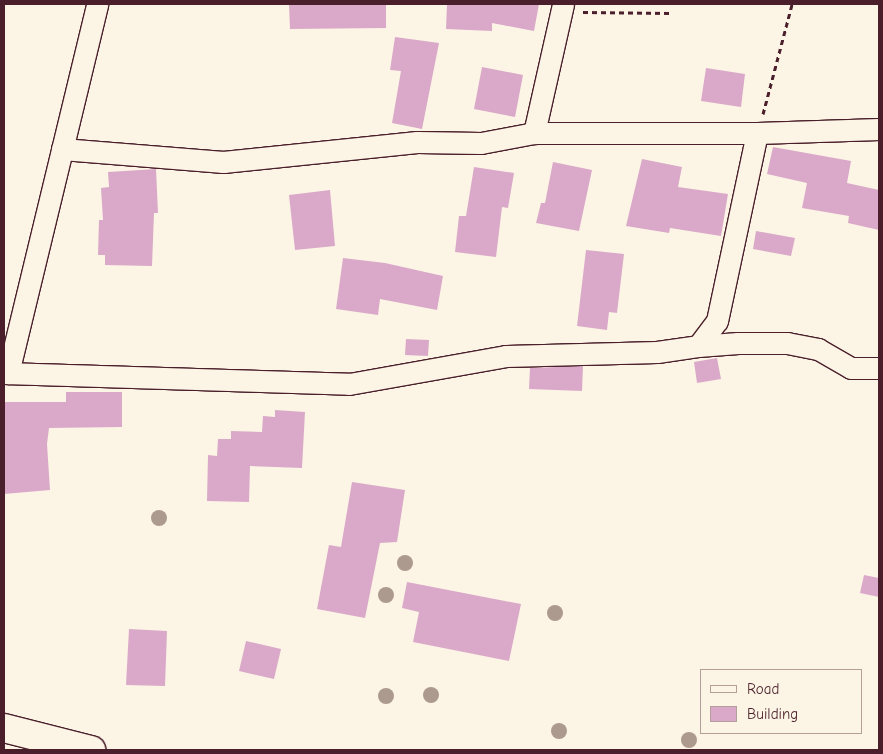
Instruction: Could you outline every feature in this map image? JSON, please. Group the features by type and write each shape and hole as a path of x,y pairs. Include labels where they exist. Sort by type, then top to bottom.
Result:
{"street":[{"path":"97,4 6,373 349,384 506,356 658,352 698,346 787,343 818,349 851,368 879,368"},
{"path":"534,133 563,8"},
{"path":"62,149 223,162 417,142 481,143 534,133 757,134 879,129"},
{"path":"698,346 717,321 757,134"},
{"path":"4,728 92,750"}],"path":[{"path":"757,134 792,4"},
{"path":"563,8 670,13"}],"building":[{"path":"289,4 386,4 386,28 290,29"},
{"path":"447,4 539,4 534,31 492,23 492,31 446,29"},
{"path":"395,37 439,43 422,129 392,123 401,71 390,70"},
{"path":"482,67 523,75 515,117 474,109"},
{"path":"706,68 745,74 741,107 701,101"},
{"path":"773,147 851,161 847,183 879,190 879,230 848,223 849,216 802,208 807,183 767,174"},
{"path":"642,159 682,167 678,187 728,194 721,236 670,228 669,233 626,226"},
{"path":"553,162 592,170 579,231 536,223 541,203 545,203"},
{"path":"474,167 514,173 508,208 502,207 496,257 455,252 459,216 466,216"},
{"path":"156,169 158,213 154,213 152,266 105,265 105,255 98,255 99,220 103,220 101,188 109,187 108,172"},
{"path":"330,190 335,246 295,250 289,195"},
{"path":"756,231 795,238 791,256 753,249"},
{"path":"586,250 624,254 617,313 609,312 607,330 577,326"},
{"path":"343,258 385,263 443,276 437,310 380,299 378,315 336,309"},
{"path":"406,339 429,340 428,356 405,355"},
{"path":"717,358 721,379 697,383 694,362"},
{"path":"583,366 582,391 529,389 530,368"},
{"path":"66,392 122,392 122,427 49,428 47,444 50,490 4,494 4,402 66,402"},
{"path":"275,410 305,412 302,468 250,466 249,502 207,501 208,455 217,456 218,439 231,439 231,431 262,432 263,416 275,417"},
{"path":"352,482 405,490 397,542 380,543 365,618 317,609 329,545 341,547"},
{"path":"864,575 879,578 879,597 860,593"},
{"path":"407,582 521,604 509,661 413,642 419,612 402,608"},
{"path":"129,629 167,631 165,686 126,685"},
{"path":"246,641 281,649 274,679 239,671"}]}
